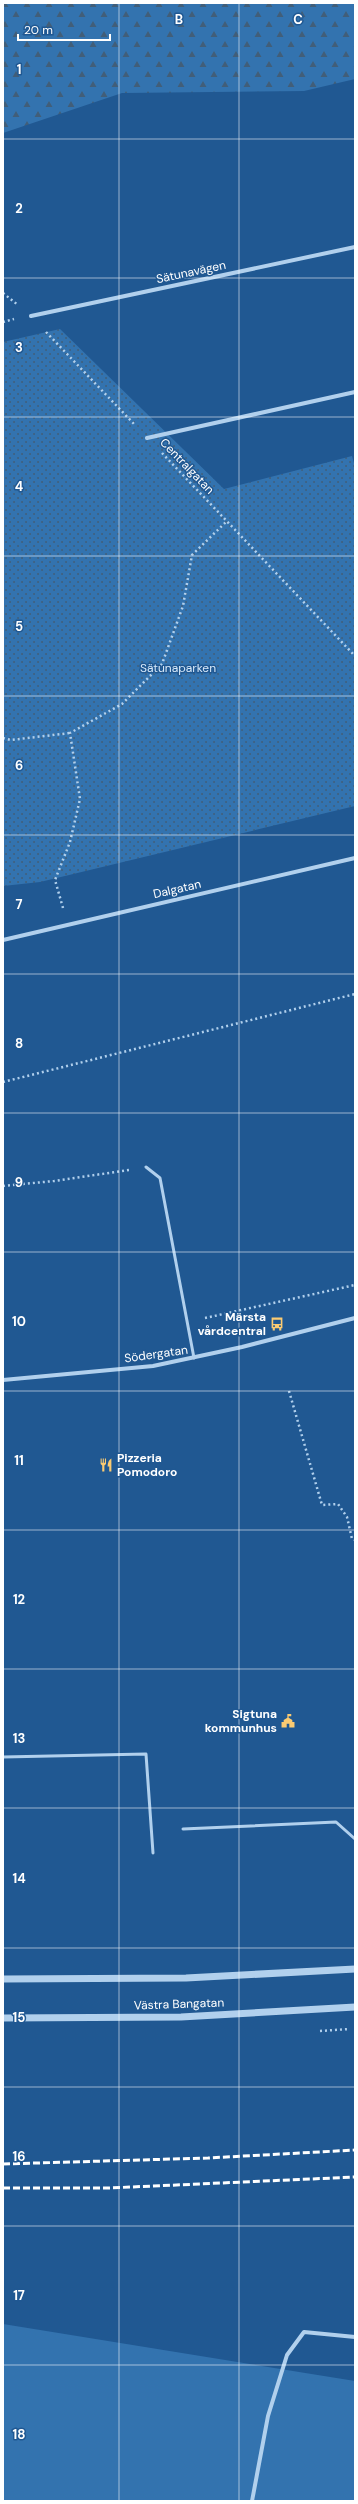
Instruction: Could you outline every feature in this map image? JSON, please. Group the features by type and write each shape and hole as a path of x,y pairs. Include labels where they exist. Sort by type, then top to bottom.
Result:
{"street":[{"name":"Sätunavägen","path":"31,316 355,247"},
{"path":"147,438 355,392"},
{"name":"Dalgatan","path":"3,940 355,858"},
{"name":"Södergatan","path":"3,1380 153,1366 194,1358 355,1318"},
{"path":"3,1979 186,1978 355,1969"},
{"name":"Västra Bangatan","path":"3,2018 181,2017 355,2007"},
{"path":"252,2501 268,2416 287,2355 304,2332 355,2337"}],"lane":[{"path":"146,1167 160,1178 194,1358"},
{"path":"3,1757 146,1754 153,1853"},
{"path":"183,1829 336,1822 355,1839"}],"path":[{"name":"Centralgatan","path":"3,293 31,316 355,656"},
{"path":"3,738 11,740 70,733 122,704 162,664 184,606 192,555 227,521"},
{"path":"67,925 55,880 70,842 80,799 70,733"},
{"path":"3,1082 355,994"},
{"path":"3,1186 54,1181 146,1167"},
{"path":"187,1322 355,1285"},
{"path":"288,1391 322,1505 338,1504 347,1517 352,1539 355,1540"}],"green space":[{"path":"3,3 355,3 355,79 304,91 122,93 3,133"},
{"name":"Sätunaparken","path":"60,329 224,489 352,456 355,467 355,806 40,882 3,886 3,342"},
{"path":"3,2324 355,2381 355,2501 3,2501"}],"railway":[{"path":"3,2164 208,2158 355,2150"},
{"path":"3,2188 109,2188 355,2177"}],"place":[{"name":"Märsta vårdcentral","path":"277,1324"},
{"name":"Pizzeria Pomodoro","path":"106,1465"},
{"name":"Sigtuna kommunhus","path":"288,1721"}]}
